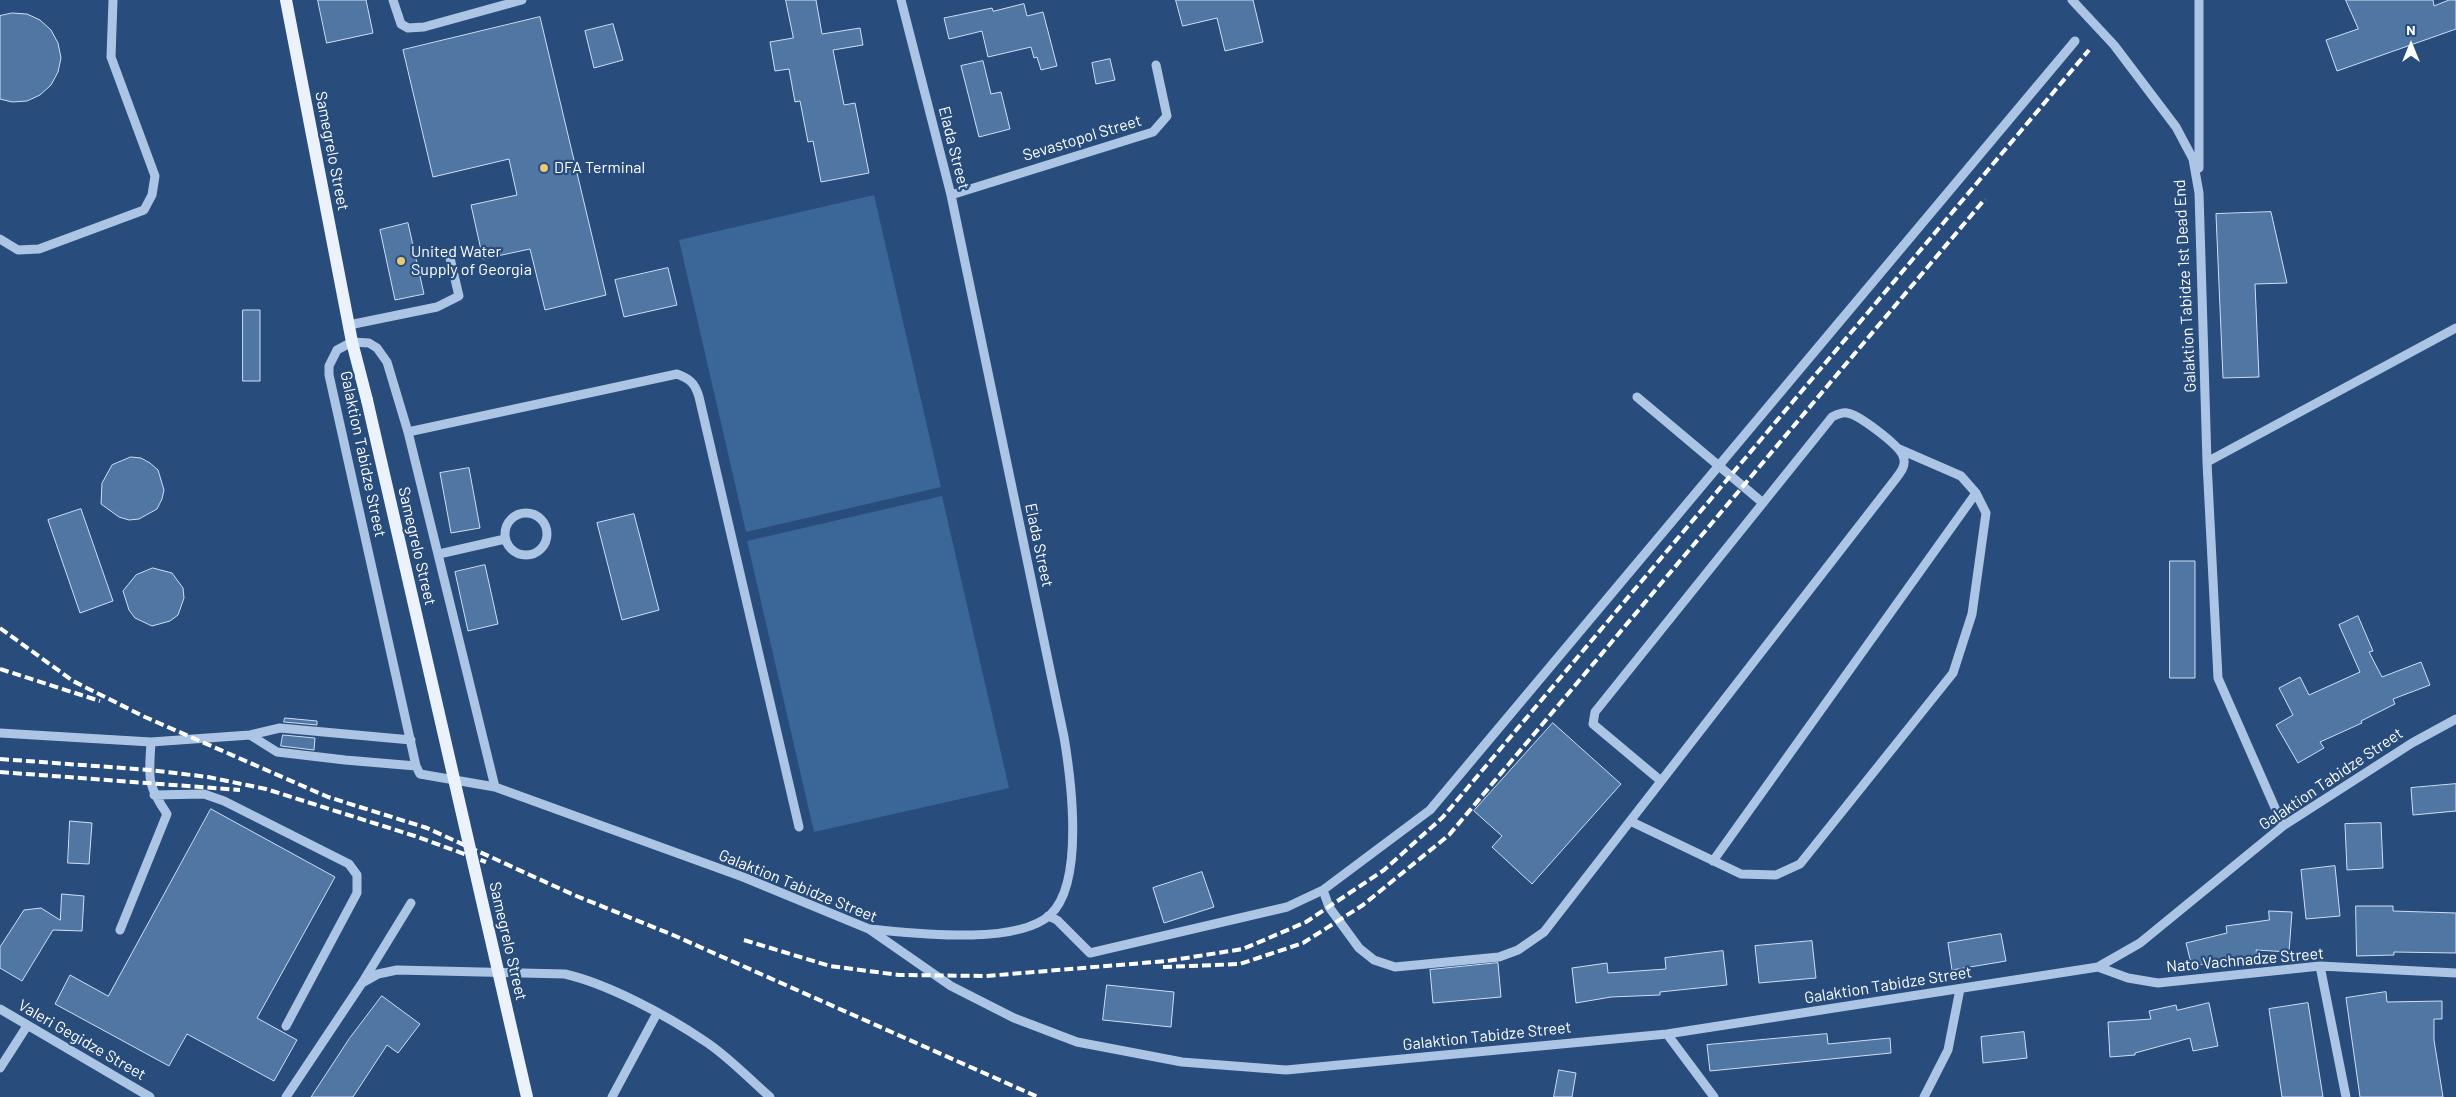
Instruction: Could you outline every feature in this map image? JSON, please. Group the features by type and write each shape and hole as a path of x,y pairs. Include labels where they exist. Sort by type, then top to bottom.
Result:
{"main road":[{"name":"Samegrelo Street","path":"286,0 352,342 367,400 527,1097"}],"street":[{"path":"0,239 18,250 39,249 144,210 152,196 155,176 111,57 112,0"},
{"path":"392,0 400,24 408,28 424,27 522,0"},
{"name":"Galaktion Tabidze 1st Dead End","path":"2072,0 2114,44 2176,127 2193,159 2199,193 2207,462 2218,678 2283,826"},
{"path":"2199,0 2199,193"},
{"name":"Elada Street","path":"904,1 951,194 1064,737 1072,790 1074,821 1066,882 1058,905 1048,916"},
{"path":"869,929 928,935 980,935 1011,930 1036,923 1048,916 1057,920 1090,953 1287,907 1323,890 1430,810 2075,41"},
{"name":"Sevastopol Street","path":"951,194 1153,132 1167,116 1156,65"},
{"path":"349,325 437,307 459,296 450,258"},
{"path":"2207,462 2456,328"},
{"path":"352,342 369,343 383,354 408,432 496,787"},
{"name":"Galaktion Tabidze Street","path":"352,342 337,350 329,366 329,375 416,766 420,774 496,787 743,877 869,929 951,986 1014,1018 1077,1042 1182,1062 1286,1070 1666,1034 2098,967 2140,943 2283,826 2412,742 2456,719"},
{"path":"408,432 677,374 689,379 696,386 799,827"},
{"path":"1637,397 1763,503"},
{"path":"1630,821 1741,874 1776,875 1800,864 1952,674 1972,614 1986,512 1976,493 1961,476 1899,449 1857,416 1845,412 1832,417 1595,712 1593,724 1661,781"},
{"path":"1323,890 1329,906 1359,948 1374,960 1395,967 1499,957 1518,950 1544,932 1904,468 1904,456 1899,449"},
{"path":"1713,861 1976,493"},
{"path":"523,513 530,513 542,519 548,532 545,546 533,555 519,555 513,551 505,539 505,532 511,519 523,513"},
{"path":"439,554 505,539"},
{"path":"0,733 151,742 250,735 280,728 411,740"},
{"path":"250,735 277,752 416,766"},
{"path":"120,930 167,814 154,795 150,783 151,742"},
{"path":"154,795 204,794 224,801 349,864 358,875 357,893 286,1026"},
{"path":"286,1097 362,983 411,903"},
{"path":"2320,966 2346,1097"},
{"name":"Nato Vachnadze Street","path":"2098,967 2128,978 2158,983 2320,966 2456,973"},
{"path":"362,983 378,974 397,970 565,974 583,978 657,1013 704,1040 770,1097"},
{"path":"1924,1097 1948,1050 1960,989"},
{"name":"Valeri Gegidze Street","path":"0,1009 150,1097"},
{"path":"612,1097 657,1013"},
{"path":"0,1068 27,1026"},
{"path":"1666,1034 1714,1097"}],"shaded area":[{"path":"874,195 941,487 746,532 679,240"},
{"path":"942,496 1009,788 814,832 747,541"}],"building":[{"path":"318,0 366,0 373,33 327,43"},
{"path":"786,0 816,0 822,34 860,28 863,45 833,50 844,105 855,103 869,173 821,182 813,141 808,142 800,101 795,102 789,69 775,71 770,42 793,38"},
{"path":"1176,0 1253,0 1263,42 1225,51 1217,18 1183,26"},
{"path":"2346,0 2433,0 2434,6 2449,0 2456,0 2456,29 2337,71 2326,40 2358,29"},
{"path":"1024,4 1027,16 1043,12 1057,66 1041,70 1037,57 1034,58 1031,47 988,57 982,31 949,39 944,18 992,8 993,11"},
{"path":"12,13 27,14 40,20 51,30 58,43 61,58 58,72 51,85 40,95 27,101 12,102 0,99 0,16"},
{"name":"DFA Terminal","path":"540,17 606,295 545,310 530,249 483,259 471,205 517,195 509,159 433,177 403,50"},
{"path":"613,24 623,60 594,68 585,31"},
{"path":"1110,59 1115,80 1096,84 1092,63"},
{"path":"983,61 991,94 1001,92 1010,129 979,137 961,66"},
{"path":"2271,212 2287,283 2255,284 2259,377 2223,378 2216,214"},
{"name":"United Water Supply of Georgia","path":"408,223 424,294 395,300 380,230"},
{"path":"668,268 677,305 624,317 615,280"},
{"path":"243,310 260,310 260,381 243,381"},
{"path":"131,457 141,458 158,470 164,490 157,509 139,519 129,520 119,517 101,504 102,483 112,465"},
{"path":"469,468 480,528 451,533 440,473"},
{"path":"81,509 113,601 80,613 48,520"},
{"path":"634,514 659,610 622,620 597,523"},
{"path":"2170,561 2195,561 2195,678 2170,678"},
{"path":"485,565 498,624 468,631 455,572"},
{"path":"153,568 172,573 183,588 184,598 178,615 170,621 152,626 135,618 129,610 123,591 136,575"},
{"path":"2358,616 2373,651 2369,652 2382,677 2421,662 2430,685 2393,699 2395,704 2361,721 2362,723 2320,742 2324,748 2298,763 2276,725 2293,715 2279,688 2300,677 2309,695 2360,672 2339,625"},
{"path":"285,718 317,721 317,725 284,722"},
{"path":"1553,723 1621,784 1532,884 1492,847 1502,836 1474,811"},
{"path":"283,735 315,738 314,750 281,746"},
{"path":"2456,784 2456,811 2413,815 2411,788"},
{"path":"211,809 335,877 257,1018 297,1040 274,1081 187,1034 169,1066 55,1004 70,975 108,996"},
{"path":"70,821 92,823 89,864 68,863"},
{"path":"2381,823 2383,868 2347,870 2345,824"},
{"path":"2335,866 2340,916 2306,919 2301,870"},
{"path":"1202,872 1214,907 1164,923 1153,888"},
{"path":"62,894 84,896 82,931 53,930 22,981 0,968 0,947 24,910 41,908 60,920"},
{"path":"2356,906 2393,906 2393,911 2456,913 2456,953 2394,952 2394,955 2357,956"},
{"path":"2269,911 2292,912 2289,952 2256,950 2257,957 2231,961 2230,957 2192,967 2186,943 2227,933 2226,926 2269,920"},
{"path":"2001,934 2006,961 1952,970 1948,943"},
{"path":"1812,941 1816,978 1759,983 1755,946"},
{"path":"1723,951 1727,985 1660,992 1660,995 1611,997 1576,1003 1572,968 1607,963 1608,973 1666,969 1665,958"},
{"path":"1498,963 1501,997 1433,1003 1430,970"},
{"path":"1107,985 1174,992 1171,1027 1103,1020"},
{"path":"2386,992 2387,1002 2442,1001 2442,1019 2434,1019 2434,1040 2443,1097 2360,1097 2346,998"},
{"path":"382,996 420,1024 398,1053 387,1045 353,1097 311,1097 349,1039"},
{"path":"2209,1003 2218,1046 2193,1051 2190,1038 2135,1053 2135,1055 2110,1057 2108,1022 2151,1019 2149,1011 2176,1005 2177,1010"},
{"path":"2308,1003 2323,1097 2282,1097 2269,1009"},
{"path":"2024,1032 2027,1058 1983,1063 1981,1037"},
{"path":"1827,1034 1828,1044 1890,1038 1891,1053 1710,1071 1707,1045"},
{"path":"1559,1070 1576,1073 1572,1097 1554,1097"}],"railway":[{"path":"744,940 830,966 899,975 986,976 1167,961 1243,949 1306,922 1384,870 1443,817 2089,50"},
{"path":"1163,967 1240,964 1303,943 1363,905 1449,835 1985,199"},
{"path":"0,628 73,681 145,717 328,797 427,828 574,895 673,935 1038,1097"},
{"path":"0,669 100,701"},
{"path":"0,759 150,770 208,777 266,789 418,837 486,862"},
{"path":"0,772 240,790"}],"place":[{"name":"DFA Terminal","path":"544,168"},
{"name":"United Water Supply of Georgia","path":"401,261"}]}
